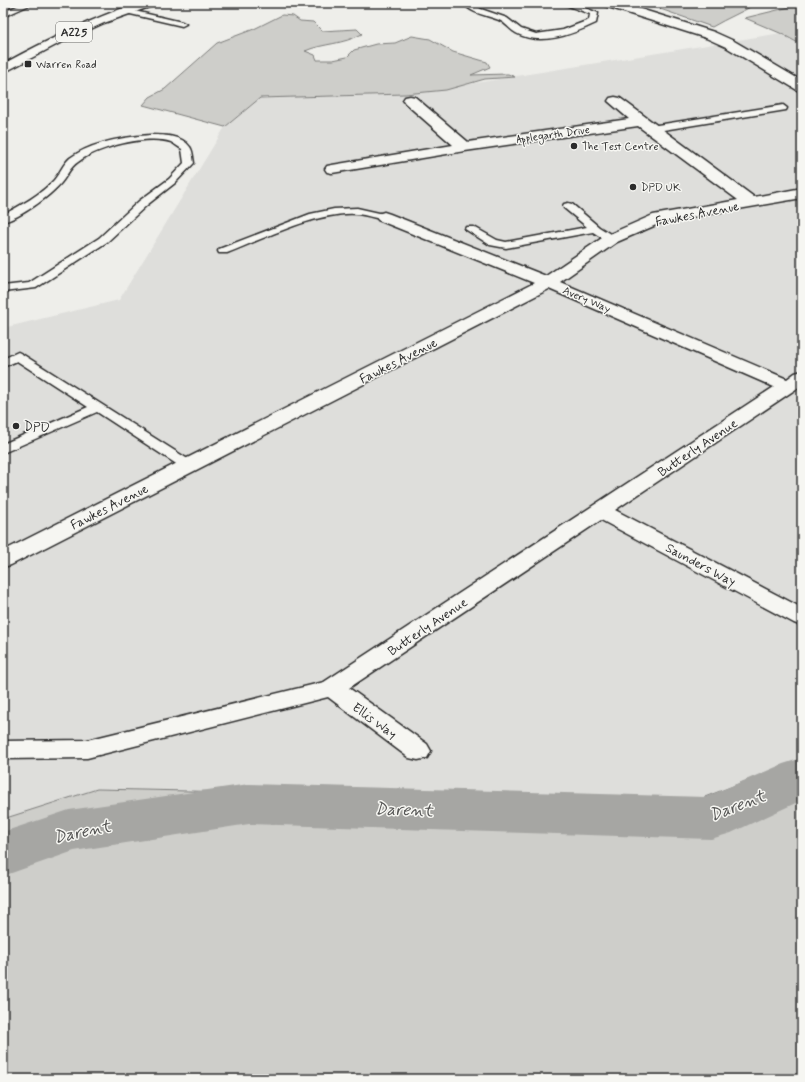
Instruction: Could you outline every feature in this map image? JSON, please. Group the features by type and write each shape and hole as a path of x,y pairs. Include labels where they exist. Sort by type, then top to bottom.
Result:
{"street":[{"name":"A225","path":"3,69 54,41 148,3"},
{"path":"609,3 710,35 730,44 802,87"},
{"path":"410,100 465,147"},
{"path":"615,101 751,202"},
{"name":"Applegarth Drive","path":"332,169 465,147 646,125"},
{"name":"Fawkes Avenue","path":"3,560 548,283 611,239 659,218 802,193"},
{"name":"Avery Way","path":"384,218 798,380"},
{"name":"Butterly Avenue","path":"3,750 87,749 332,688 798,380"},
{"name":"Saunders Way","path":"600,511 802,618"},
{"name":"Ellis Way","path":"332,688 418,751"}],"lane":[{"path":"3,15 30,3"},
{"path":"467,3 474,8 504,19 512,24 518,31 530,35 549,37 592,21 594,13 565,3"},
{"path":"126,11 182,24"},
{"path":"646,125 783,108"},
{"path":"3,219 24,208 56,182 73,159 107,144 134,139 156,138 173,140 186,148 188,163 172,181 143,203 103,240 32,286 3,289"},
{"path":"568,206 595,229 611,239"},
{"path":"223,251 314,216 334,212 357,211 384,218"},
{"path":"470,229 494,243 506,245 595,229"},
{"path":"3,362 18,356 189,466"},
{"path":"3,450 98,407"}],"shaded area":[{"path":"643,3 757,3 712,27"},
{"path":"802,4 802,45 780,33 745,18"},
{"path":"282,15 293,16 300,21 313,22 322,31 357,29 362,34 355,38 305,51 315,55 317,60 333,60 347,57 354,50 376,44 395,43 412,36 430,39 453,52 487,62 490,67 471,75 508,74 515,77 485,79 446,90 405,94 260,98 225,127 143,105 150,97 165,89 217,43 254,29"},
{"path":"781,33 802,45 802,759 692,802 97,789 3,819 3,328 119,300 225,127 260,98 407,94"},
{"path":"802,759 802,1079 3,1079 3,819 97,789 692,802"}],"waterway":[{"name":"Darent","path":"3,854 69,831 249,804 711,818 802,778"}],"place":[{"name":"Warren Road","path":"28,64"},
{"name":"The Test Centre","path":"574,146"},
{"name":"DPD UK","path":"633,187"},
{"name":"DPD","path":"16,426"}]}
